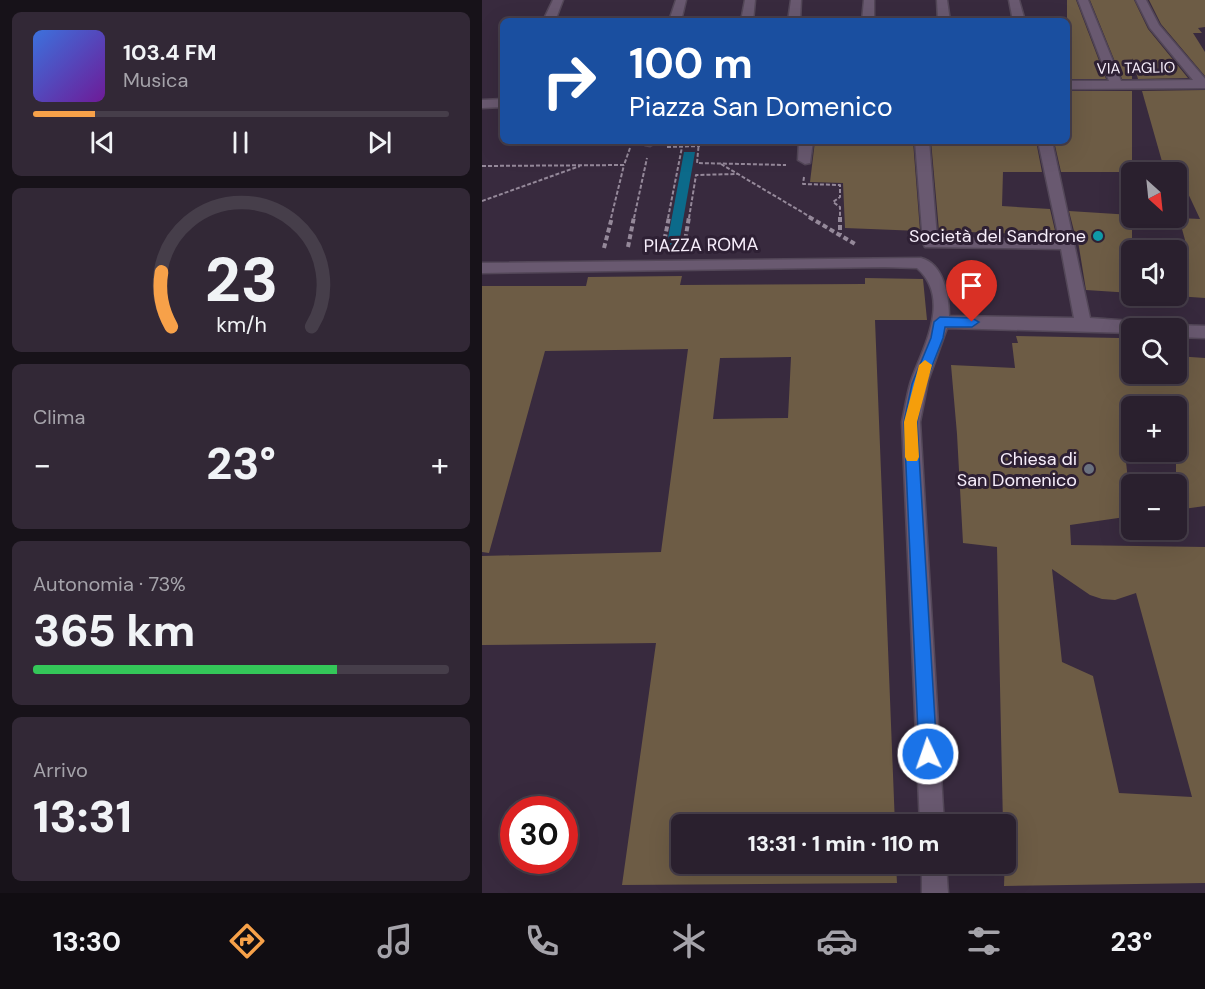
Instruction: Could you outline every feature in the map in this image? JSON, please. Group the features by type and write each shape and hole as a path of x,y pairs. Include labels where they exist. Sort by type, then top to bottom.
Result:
{"street":[{"path":"550,18 558,0"},
{"path":"676,18 681,0"},
{"path":"747,18 750,0"},
{"path":"794,18 796,0"},
{"path":"868,18 869,0"},
{"path":"942,0 944,18"},
{"path":"1014,0 1018,18"},
{"path":"1084,0 1117,86"},
{"path":"1141,0 1154,26 1204,84"},
{"name":"VIA TAGLIO","path":"1070,85 1204,84"},
{"path":"482,104 500,103"},
{"path":"805,163 806,144"},
{"path":"922,144 930,243 1067,244"},
{"path":"1046,144 1083,324"},
{"name":"PIAZZA ROMA","path":"482,268 921,263 933,273 939,287 940,322"},
{"path":"931,814 911,422 919,384 937,338 940,322 1121,326"},
{"path":"1187,331 1205,332"},
{"path":"934,874 935,893"}],"path":[{"path":"600,266 628,148 650,144 700,146 697,163 805,163 803,184 840,185 840,197 833,202 840,207 840,234 721,164"},
{"path":"624,266 650,144"},
{"path":"660,265 682,147"},
{"path":"698,157 704,157"},
{"path":"620,159 625,159"},
{"path":"482,166 614,163 624,165"},
{"path":"482,201 583,165"},
{"path":"681,265 696,174 738,174"}],"water":[{"path":"684,152 695,152 678,249 666,249"}],"building":[{"path":"1067,0 1076,0 1106,79 1070,79 1070,18 1067,18"},
{"path":"1090,0 1134,0 1148,29 1188,78 1138,79 1132,58 1132,79 1122,79"},
{"path":"1149,0 1205,0 1205,27 1198,28 1202,33 1193,33 1205,52 1205,76 1161,24"},
{"path":"1205,90 1205,298 1187,297 1188,251 1187,240 1185,240 1182,228 1187,228 1187,218 1200,219 1187,191 1187,162 1162,162 1142,91"},
{"path":"1070,91 1132,91 1132,162 1121,162 1121,172 1061,172 1055,144 1070,144"},
{"path":"815,144 913,144 920,231 845,228 843,183 810,182"},
{"path":"931,144 1037,144 1042,172 1003,172 1002,206 1050,209 1056,235 939,231"},
{"path":"1069,211 1121,214 1121,228 1132,228 1132,240 1121,240 1121,292 1086,290 1077,235 1075,235"},
{"path":"682,276 680,285 865,284 865,278 923,279 927,320 875,320 895,814 671,814 671,874 897,874 897,883 622,885 656,643 482,645 482,556 661,552 688,349 545,351 489,553 482,552 482,286 586,286 588,277","holes":["791,357 788,418 713,419 720,358"]},
{"path":"1016,336 1119,338 1121,384 1187,384 1187,357 1205,358 1205,506 1187,508 1187,474 1176,474 1176,462 1187,462 1187,396 1121,396 1121,462 1126,462 1127,474 1121,474 1121,518 1070,525 1071,545 1205,547 1205,883 1004,886 1004,874 1016,874 1016,814 1003,814 997,547 963,543 951,365 1015,368 1012,343 1018,343","holes":["1052,569 1090,595 1115,600 1136,593 1192,797 1119,793 1093,676 1062,662"]}],"slow traffic":[{"path":"912,457 911,422 925,365"}],"place":[{"name":"Società del Sandrone","path":"1098,236"},
{"name":"Chiesa di San Domenico","path":"1089,469"}],"route":[{"path":"928,754 911,422 919,384 937,338 940,322 972,322"}]}
